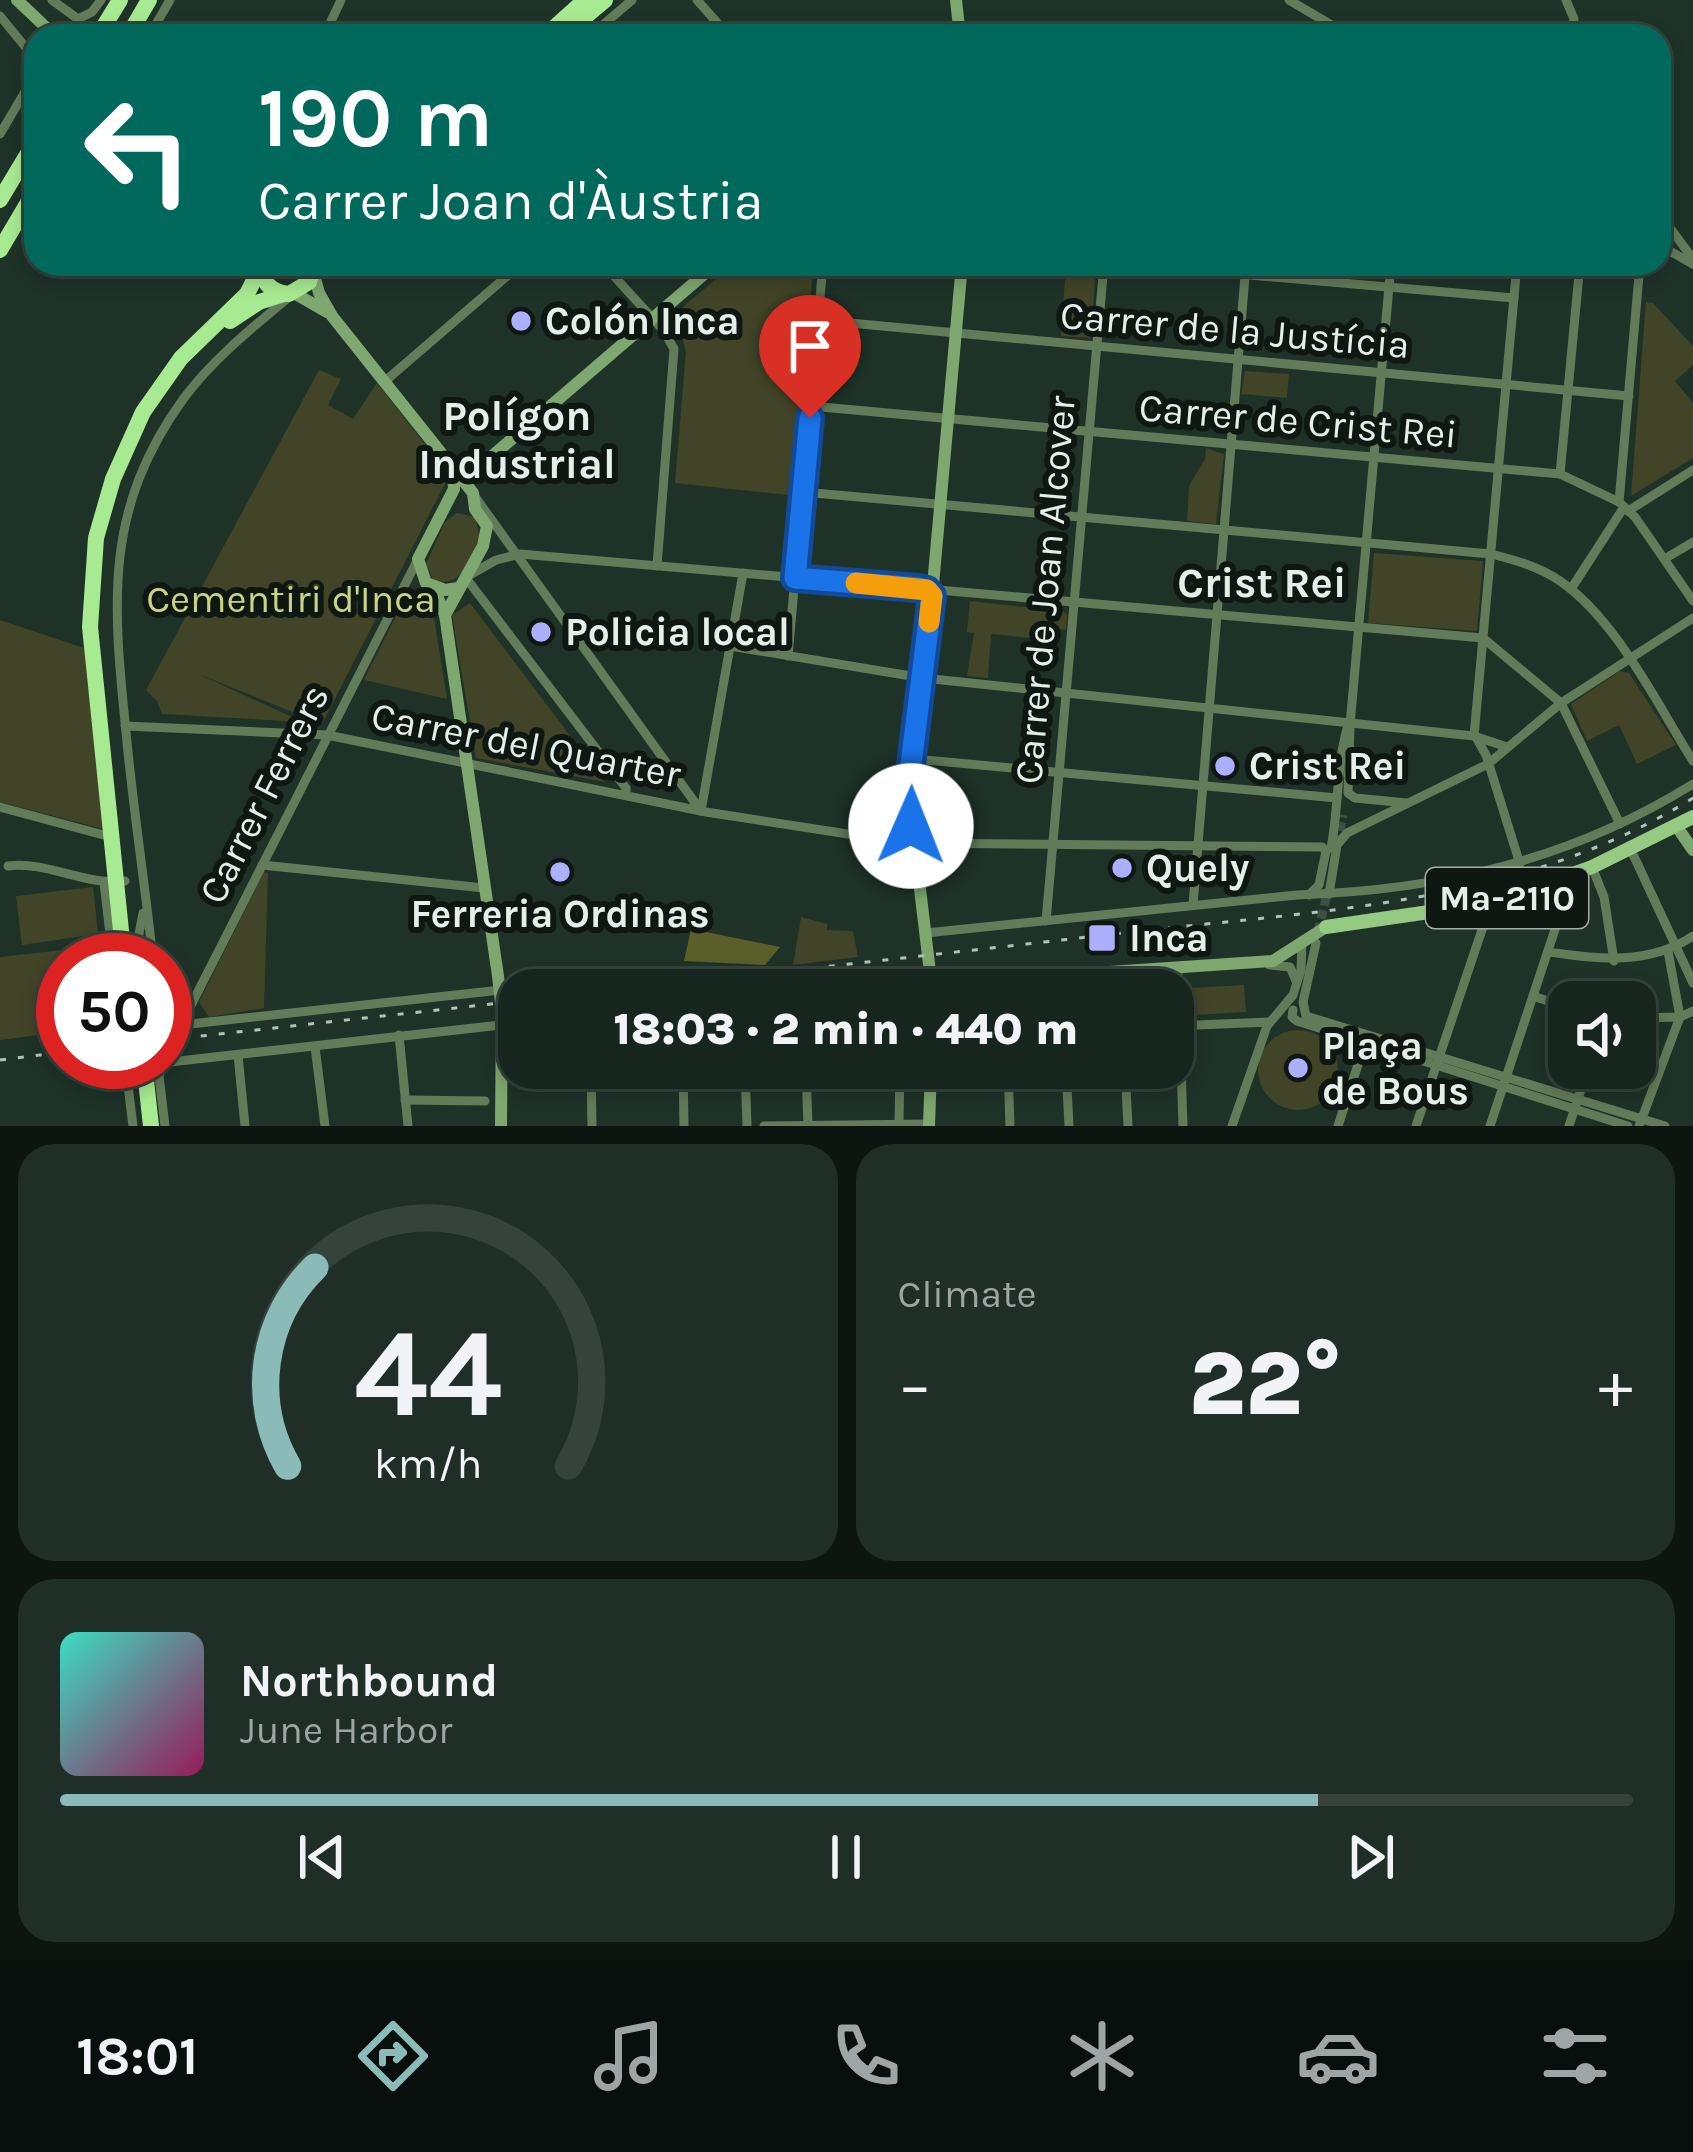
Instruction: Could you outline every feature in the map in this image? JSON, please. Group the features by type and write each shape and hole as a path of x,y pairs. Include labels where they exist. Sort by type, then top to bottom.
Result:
{"highway":[{"path":"558,24 585,0"},
{"path":"576,24 604,0"},
{"path":"0,200 24,160"},
{"path":"0,250 24,210"},
{"path":"126,933 115,882 89,612 94,553 103,508 129,440 161,383 190,347 247,294 255,276"},
{"path":"264,276 266,283 289,294"},
{"path":"115,882 99,626 102,561 111,515 140,437 185,366 232,320 259,302 289,294 309,282 310,276"},
{"path":"141,1124 144,1089"}],"main road":[{"name":"Ma-2110","path":"1326,927 1492,903 1574,875 1693,817"}],"street":[{"path":"17,0 42,24"},
{"path":"52,0 79,19 100,0"},
{"path":"604,24 632,0"},
{"path":"698,0 719,24"},
{"path":"1289,0 1330,24"},
{"path":"0,16 24,45"},
{"path":"0,134 24,93"},
{"path":"1671,230 1693,261"},
{"path":"315,276 332,316 520,554 701,811"},
{"path":"384,382 507,276"},
{"path":"614,276 674,349 656,566"},
{"path":"463,481 702,276"},
{"path":"788,656 823,276"},
{"path":"930,969 908,789 933,590 961,276"},
{"name":"Carrer de Joan Alcover","path":"1046,921 1103,276"},
{"path":"1193,905 1244,276"},
{"path":"1301,276 1514,298"},
{"path":"1326,891 1350,730 1390,276"},
{"path":"1516,276 1474,736 1488,764 1520,864"},
{"path":"1579,276 1560,474 1624,507 1666,558 1693,601"},
{"path":"1624,507 1639,276"},
{"path":"149,933 114,600 129,507 145,463 198,381 289,294 311,300 332,316"},
{"name":"Carrer de la Justícia","path":"818,320 1629,396"},
{"name":"Carrer de Crist Rei","path":"811,406 1560,474"},
{"path":"496,454 518,460"},
{"path":"450,465 456,478 454,489 418,559 445,615 498,992"},
{"path":"1570,589 1624,507 1693,470"},
{"path":"803,492 1491,554 1526,564 1586,603 1628,657 1693,761"},
{"path":"445,615 487,536 473,493"},
{"path":"441,515 454,507 479,513 499,527"},
{"path":"1666,558 1693,542"},
{"path":"402,590 464,580 496,560 520,554 1483,638 1561,703 1620,824"},
{"name":"Carrer Ferrers","path":"192,1003 418,559"},
{"path":"701,811 743,573"},
{"path":"464,580 626,788 626,795"},
{"path":"1326,891 1337,845 1345,834 1488,764 1561,703 1693,618"},
{"path":"730,646 923,678 1207,707 1350,730 1474,736 1507,746"},
{"name":"Carrer del Quarter","path":"125,726 326,735 701,811 914,842 1322,847 1326,851 1319,885 1309,895"},
{"path":"1345,834 1337,798 1342,746 1350,730"},
{"path":"1350,730 1348,794 1407,803"},
{"path":"914,759 1337,798"},
{"path":"926,933 1468,878 1559,852 1693,784"},
{"path":"1373,801 1379,818"},
{"path":"0,807 112,837"},
{"path":"1677,827 1693,850"},
{"path":"1631,850 1673,949 1693,983"},
{"path":"8,866 28,863 115,882 114,933"},
{"path":"262,865 484,888"},
{"path":"1592,867 1604,897 1613,961"},
{"path":"1490,1126 1574,875"},
{"path":"139,933 144,898"},
{"path":"1415,1126 1492,903"},
{"name":"Ma-2110","path":"1174,969 1279,960 1326,927"},
{"path":"1548,952 1613,961 1673,949 1693,936"},
{"path":"1310,942 1303,1002 1306,1016 1366,1039"},
{"path":"1232,1126 1271,1024 1295,986 1310,942"},
{"path":"1310,942 1301,993 1293,1010 1297,1021 1665,1126"},
{"path":"1641,1122 1681,1017 1673,949"},
{"path":"1258,963 1290,967 1296,975 1295,986"},
{"path":"1533,996 1548,1001"},
{"path":"192,1024 498,1007"},
{"path":"192,1059 399,1035 498,1008"},
{"path":"1194,1026 1271,1024 1293,1010"},
{"path":"1656,1018 1681,1017 1693,1011"},
{"path":"399,1035 408,1126"},
{"path":"1338,1126 1366,1039"},
{"path":"315,1047 325,1126"},
{"path":"238,1055 244,1126"},
{"path":"132,1089 141,1124"},
{"path":"161,1089 165,1126"},
{"path":"501,1089 501,1126"},
{"path":"591,1089 592,1126"},
{"path":"683,1089 684,1126"},
{"path":"746,1089 747,1126"},
{"path":"807,1089 808,1125"},
{"path":"898,1089 899,1124"},
{"path":"764,1126 929,1125 930,1089"},
{"path":"1009,1089 1010,1126"},
{"path":"1067,1089 1069,1126"},
{"path":"1126,1089 1128,1126"},
{"path":"1181,1089 1183,1126"},
{"path":"1568,1126 1581,1089"},
{"path":"405,1100 485,1101"},
{"path":"1576,1104 1628,1126"}],"green space":[{"path":"720,276 812,276 797,496 675,483 686,351 677,322 684,306"},
{"path":"1065,276 1095,276 1091,338 1061,336"},
{"path":"1646,302 1653,303 1693,346 1693,365 1675,381 1693,403 1693,458 1631,496"},
{"name":"Cementiri d'Inca","path":"319,370 341,379 328,405 353,419 377,383 445,470 447,480 322,724 196,673 303,722 162,714 146,690"},
{"path":"1245,371 1289,374 1287,398 1241,394"},
{"path":"1206,448 1224,454 1216,524 1187,521 1189,486"},
{"path":"457,513 475,517 480,537 458,576 433,580 426,564 445,522"},
{"path":"1374,553 1483,561 1477,631 1368,623"},
{"path":"418,590 431,599 447,699 364,680 405,598"},
{"path":"970,601 1063,611 1066,630 1043,627 1039,639 991,634 988,678 967,676 974,633 967,632"},
{"path":"470,603 605,782 476,758 452,615"},
{"path":"0,620 84,648 103,829 0,802"},
{"path":"1620,671 1629,673 1676,745 1637,764 1619,725 1587,741 1571,704"},
{"path":"264,872 268,873 264,1008 209,1017 199,1002"},
{"path":"93,887 98,933 36,933 36,943 22,945 16,896"},
{"path":"801,917 827,924 827,930 853,931 858,957 793,965"},
{"path":"691,929 780,947 765,965 684,961"},
{"path":"36,953 36,1035 0,1040 0,957"},
{"path":"1244,985 1246,1012 1194,1015 1194,988"},
{"name":"Plaça de Bous","path":"1298,1030 1326,1042 1338,1070 1326,1098 1298,1110 1270,1098 1258,1070 1270,1042"}],"tunnel":[{"path":"1337,844 1343,815"},
{"path":"1318,932 1328,890"}],"railway":[{"path":"805,969 1421,897 1561,861 1693,798"},
{"path":"192,1037 498,1003"},
{"path":"0,1060 36,1055"}],"slow traffic":[{"path":"856,583 927,590 932,596 929,622"}],"place":[{"name":"Colón Inca","path":"521,321"},
{"name":"Policia local","path":"541,632"},
{"name":"Crist Rei","path":"1225,766"},
{"name":"Quely","path":"1122,868"},
{"name":"Ferreria Ordinas","path":"560,872"},
{"name":"Inca","path":"1102,938"},
{"name":"Plaça de Bous","path":"1298,1068"}],"district":[{"name":"Polígon Industrial","path":"517,440"},
{"name":"Crist Rei","path":"1262,583"}],"route":[{"path":"810,418 795,578 918,588 932,596 908,789 911,826"}]}
